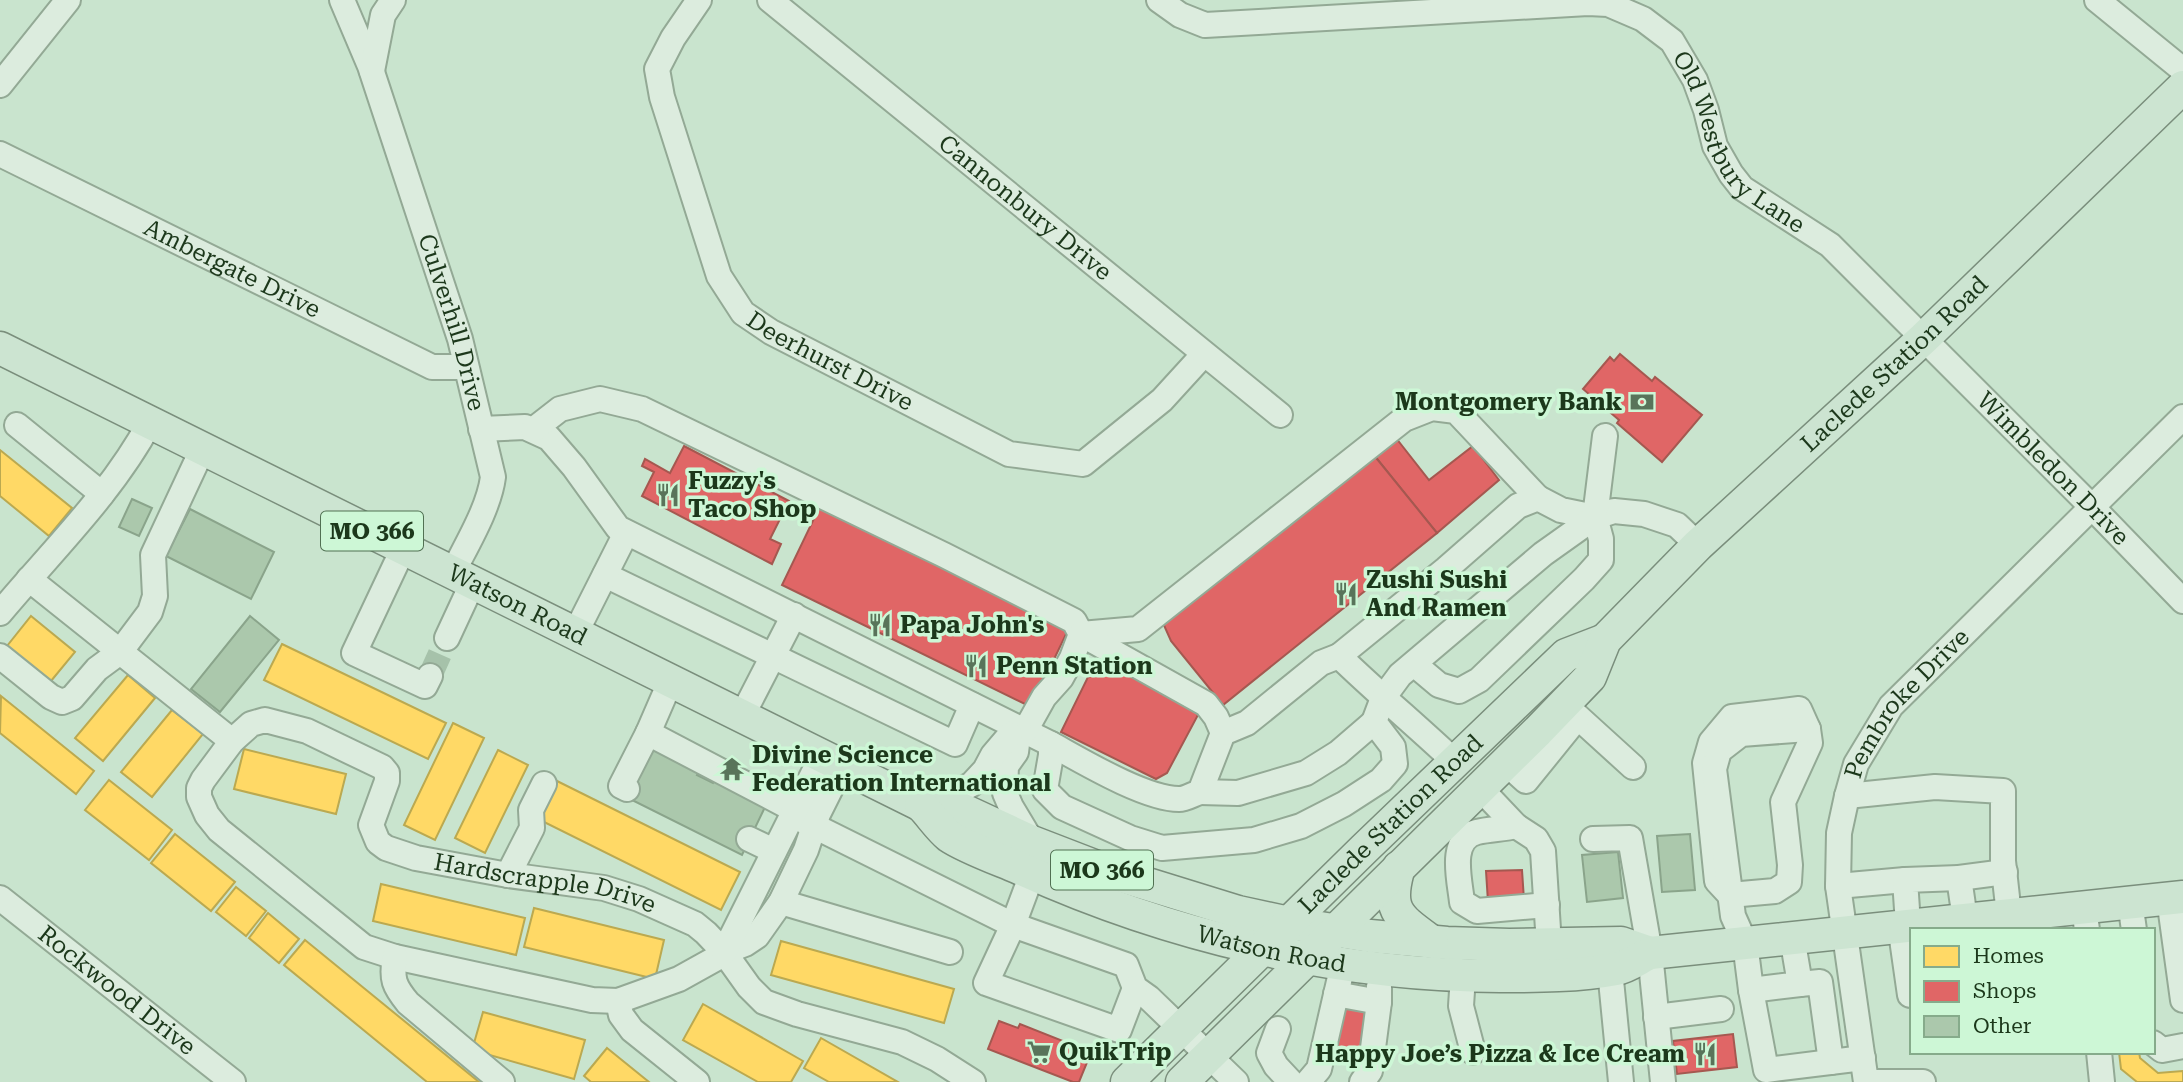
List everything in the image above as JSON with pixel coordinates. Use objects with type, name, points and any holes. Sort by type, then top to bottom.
[{"type":"main road","name":"Laclede Station Road","points":[[1182,1082],[1506,763],[1570,711],[1590,677],[1605,640],[1698,545],[1924,338],[2183,87]]},
{"type":"main road","name":"Watson Road","points":[[0,348],[832,761],[927,805],[961,809],[1032,842],[1146,885],[1238,912],[1289,923],[1432,942],[1549,945],[1621,943],[1650,953]]},
{"type":"main road","name":"Laclede Station Road","points":[[1127,1082],[1566,655],[1605,640]]},
{"type":"main road","name":"Watson Road","points":[[927,805],[949,836],[1032,874],[1142,916],[1262,949],[1308,958],[1380,969],[1463,976],[1549,975],[1619,969],[1650,953],[1904,925],[1967,923],[2009,915],[2041,921],[2132,916],[2176,897]]},
{"type":"main road","points":[[1399,867],[1393,887],[1396,911],[1432,942]]},
{"type":"street","points":[[0,85],[68,0]]},
{"type":"street","name":"Culverhill Drive","points":[[342,0],[372,71],[460,340],[493,477],[447,638]]},
{"type":"street","name":"Culverhill Drive","points":[[372,71],[383,15],[393,0]]},
{"type":"street","name":"Deerhurst Drive","points":[[699,0],[673,38],[657,69],[662,97],[719,276],[743,313],[771,332],[1009,454],[1083,464],[1162,400],[1205,354]]},
{"type":"street","name":"Cannonbury Drive","points":[[771,0],[1280,415]]},
{"type":"street","name":"Old Westbury Lane","points":[[1159,0],[1180,15],[1205,24],[1588,3],[1608,4],[1643,19],[1672,41],[1695,80],[1715,146],[1742,188],[1830,245],[1924,338]]},
{"type":"street","points":[[2097,0],[2183,70]]},
{"type":"street","name":"Ambergate Drive","points":[[0,154],[432,367],[467,366]]},
{"type":"street","name":"Wimbledon Drive","points":[[1924,338],[2183,601]]},
{"type":"street","points":[[533,430],[560,409],[600,398],[642,409],[1074,621],[1081,634],[1206,704],[1223,733]]},
{"type":"street","points":[[1081,634],[1138,629],[1404,419],[1432,408],[1456,411],[1538,498],[1561,510],[1595,517]]},
{"type":"street","name":"Pembroke Drive","points":[[1865,1074],[1838,886],[1839,833],[1856,764],[1891,706],[2183,417]]},
{"type":"street","points":[[0,613],[102,494],[134,453],[150,422]]},
{"type":"street","points":[[17,425],[102,494]]},
{"type":"street","points":[[481,429],[525,427],[549,438],[574,467],[618,528],[626,533],[718,576],[1022,729],[1091,767],[1152,794],[1181,800],[1200,792],[1238,793],[1306,773],[1338,752],[1374,722],[1383,698],[1400,676],[1544,554],[1595,517],[1614,511],[1644,514],[1677,525],[1698,545]]},
{"type":"street","points":[[1414,664],[1439,685],[1459,691],[1479,680],[1601,560],[1601,539],[1595,517],[1605,436]]},
{"type":"street","points":[[0,656],[51,698],[62,702],[72,698],[97,669],[120,652],[150,612],[155,596],[153,555],[203,448]]},
{"type":"street","points":[[1200,792],[1223,733],[1247,723],[1321,663],[1339,656],[1518,506],[1538,498]]},
{"type":"street","points":[[576,632],[626,533]]},
{"type":"street","points":[[404,547],[354,653],[425,687],[430,676]]},
{"type":"street","points":[[605,575],[955,744],[972,705]]},
{"type":"street","points":[[29,579],[232,741]]},
{"type":"street","points":[[742,716],[794,615]]},
{"type":"street","points":[[927,805],[972,784],[985,770],[993,755],[1022,729],[1061,678],[1081,634]]},
{"type":"street","points":[[1339,656],[1455,762]]},
{"type":"street","points":[[627,789],[621,786],[671,680]]},
{"type":"street","points":[[1730,895],[1775,891],[1788,882],[1790,865],[1783,802],[1811,743],[1799,709],[1732,717],[1711,742],[1705,762],[1717,881],[1730,895],[1733,916],[1745,943],[1766,1070],[1831,1062],[1865,1074],[1923,1082]]},
{"type":"street","points":[[1570,711],[1633,768]]},
{"type":"street","name":"Hardscrapple Drive","points":[[395,957],[364,947],[219,830],[207,815],[199,797],[199,788],[232,741],[251,724],[265,720],[307,731],[382,767],[387,773],[387,781],[371,825],[378,842],[386,848],[416,858],[508,875],[604,888],[639,899],[695,924],[724,951],[749,987],[764,1002],[797,1014],[902,1042],[937,1059],[973,1082]]},
{"type":"street","points":[[1051,744],[1045,790],[1053,799],[1062,807],[1130,838],[1162,848],[1254,840],[1301,826],[1344,804],[1381,780],[1395,764],[1393,747],[1374,722]]},
{"type":"street","points":[[1022,729],[1016,751],[1006,766],[1005,793],[1032,842]]},
{"type":"street","points":[[648,733],[800,817],[1013,925],[1126,965],[1135,988],[1149,998],[1236,1082]]},
{"type":"street","points":[[502,1082],[399,993],[392,977],[395,957],[592,1000],[618,1002],[679,979],[724,951],[775,851],[800,817],[818,814],[832,761]]},
{"type":"street","points":[[508,875],[532,828],[531,810],[544,784]]},
{"type":"street","points":[[1847,796],[1935,787],[2003,791],[2009,915]]},
{"type":"street","points":[[1480,788],[1516,827],[1536,839],[1543,851],[1549,945]]},
{"type":"street","points":[[724,951],[745,944],[757,936],[781,902],[806,850],[800,817]]},
{"type":"street","points":[[1516,827],[1474,832],[1462,843],[1457,854],[1462,902],[1477,911],[1547,905]]},
{"type":"street","points":[[1593,839],[1630,838],[1650,953],[1663,1082]]},
{"type":"street","points":[[749,839],[775,851]]},
{"type":"street","points":[[1838,886],[1959,878],[2005,872]]},
{"type":"street","points":[[1032,874],[1013,925],[986,983],[1119,1030],[1135,988]]},
{"type":"street","points":[[1959,878],[1967,923]]},
{"type":"street","points":[[1905,880],[1904,925],[1910,995]]},
{"type":"street","points":[[2176,897],[2183,1000]]},
{"type":"street","name":"Rockwood Drive","points":[[0,898],[233,1082]]},
{"type":"street","points":[[781,902],[950,952]]},
{"type":"street","points":[[1792,937],[1800,984]]},
{"type":"street","points":[[1317,1079],[1343,964]]},
{"type":"street","points":[[1362,1082],[1370,1071],[1379,1002],[1380,969]]},
{"type":"street","points":[[1610,970],[1621,1082],[1627,1082]]},
{"type":"street","points":[[1463,976],[1461,1006],[1473,1052]]},
{"type":"street","points":[[1751,990],[1820,982],[1831,1062]]},
{"type":"street","points":[[1336,995],[1379,1002]]},
{"type":"street","points":[[618,1002],[621,1015],[632,1030],[697,1082]]},
{"type":"street","points":[[1656,1017],[1721,1009]]},
{"type":"street","points":[[1278,1029],[1269,1054],[1291,1082]]},
{"type":"street","points":[[2155,1045],[2162,1050],[2183,1046]]},
{"type":"street","points":[[2099,1054],[2102,1082]]},
{"type":"building: Homes","points":[[0,450],[72,508],[49,536],[0,496]]},
{"type":"building: Homes","points":[[31,616],[75,652],[51,681],[7,646]]},
{"type":"building: Homes","points":[[282,644],[446,723],[428,759],[264,680]]},
{"type":"building: Homes","points":[[128,675],[155,698],[103,761],[75,738]]},
{"type":"building: Homes","points":[[1,696],[94,771],[76,794],[0,733]]},
{"type":"building: Homes","points":[[172,710],[203,734],[152,797],[121,772]]},
{"type":"building: Homes","points":[[453,723],[484,738],[435,840],[404,825]]},
{"type":"building: Homes","points":[[244,749],[346,774],[336,814],[234,789]]},
{"type":"building: Homes","points":[[498,750],[528,765],[485,853],[455,838]]},
{"type":"building: Homes","points":[[109,780],[172,830],[149,860],[85,810]]},
{"type":"building: Homes","points":[[555,780],[740,872],[721,910],[536,818]]},
{"type":"building: Homes","points":[[175,834],[235,882],[211,911],[151,863]]},
{"type":"building: Homes","points":[[381,884],[525,918],[516,955],[373,921]]},
{"type":"building: Homes","points":[[236,887],[266,911],[246,936],[216,912]]},
{"type":"building: Homes","points":[[534,908],[664,940],[655,979],[524,947]]},
{"type":"building: Homes","points":[[268,913],[299,939],[279,963],[249,938]]},
{"type":"building: Homes","points":[[305,940],[479,1082],[427,1082],[284,965]]},
{"type":"building: Homes","points":[[781,941],[954,989],[944,1023],[771,975]]},
{"type":"building: Homes","points":[[703,1004],[803,1061],[791,1082],[758,1082],[683,1040]]},
{"type":"building: Homes","points":[[483,1012],[585,1040],[574,1079],[472,1050]]},
{"type":"building: Homes","points":[[821,1038],[898,1082],[829,1082],[804,1068]]},
{"type":"building: Homes","points":[[607,1048],[649,1082],[591,1082],[584,1076]]},
{"type":"building: Homes","points":[[2119,1054],[2139,1054],[2140,1058],[2158,1073],[2183,1071],[2183,1082],[2137,1082],[2121,1069]]},
{"type":"building: Shops","name":"Montgomery Bank","points":[[1620,354],[1652,381],[1655,377],[1702,415],[1662,462],[1583,389],[1610,357],[1614,361]]},
{"type":"building: Shops","points":[[1396,438],[1429,480],[1473,446],[1499,480],[1437,533],[1373,454]]},
{"type":"building: Shops","points":[[684,446],[789,501],[770,539],[781,544],[772,564],[642,496],[654,472],[642,466],[645,459],[670,473]]},
{"type":"building: Shops","points":[[1373,454],[1437,533],[1223,705],[1171,641],[1163,623]]},
{"type":"building: Shops","points":[[821,504],[1070,626],[1031,707],[782,585]]},
{"type":"building: Shops","points":[[1115,668],[1199,713],[1167,773],[1156,779],[1061,732],[1088,677]]},
{"type":"building: Shops","points":[[1522,870],[1524,900],[1488,902],[1486,871]]},
{"type":"building: Shops","points":[[1339,1007],[1378,1013],[1370,1063],[1332,1057]]},
{"type":"building: Shops","name":"QuikTrip","points":[[999,1021],[1018,1028],[1020,1024],[1090,1055],[1079,1082],[988,1049]]},
{"type":"building: Shops","name":"Happy Joe’s Pizza & Ice Cream","points":[[1733,1034],[1737,1067],[1677,1074],[1673,1041]]},
{"type":"building: Other","points":[[132,499],[152,508],[139,536],[119,527]]},
{"type":"building: Other","points":[[190,509],[274,552],[251,599],[166,556]]},
{"type":"building: Other","points":[[250,616],[279,640],[220,712],[191,689]]},
{"type":"building: Other","points":[[648,746],[699,772],[697,775],[713,783],[715,780],[766,805],[742,855],[624,796]]},
{"type":"building: Other","points":[[1690,834],[1695,890],[1662,892],[1657,836]]},
{"type":"building: Other","points":[[1618,852],[1623,898],[1587,902],[1582,855]]},
{"type":"tunnel","points":[[430,676],[447,638]]},
{"type":"place","name":"Montgomery Bank","points":[[1642,402]]},
{"type":"place","name":"Fuzzy's Taco Shop","points":[[668,495]]},
{"type":"place","name":"Zushi Sushi And Ramen","points":[[1346,594]]},
{"type":"place","name":"Papa John's","points":[[880,625]]},
{"type":"place","name":"Penn Station","points":[[976,666]]},
{"type":"place","name":"Divine Science Federation International","points":[[732,769]]},
{"type":"place","name":"QuikTrip","points":[[1039,1052]]},
{"type":"place","name":"Happy Joe’s Pizza & Ice Cream","points":[[1705,1054]]}]
